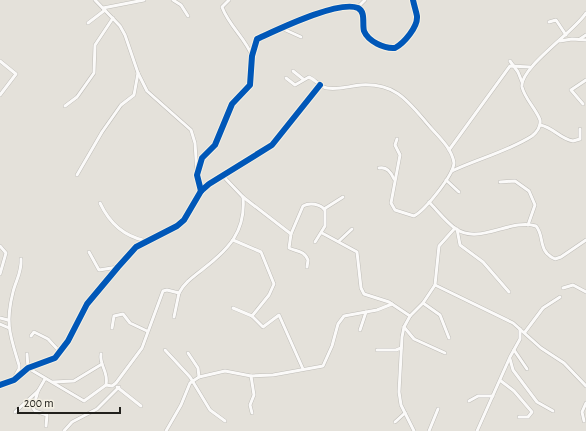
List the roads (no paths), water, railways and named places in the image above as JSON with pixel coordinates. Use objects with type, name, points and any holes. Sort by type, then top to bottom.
[{"type":"street","points":[[95,0],[113,18],[125,35],[138,73],[147,91],[184,123],[193,135],[197,176],[201,191]]},
{"type":"street","points":[[88,22],[104,9],[144,0]]},
{"type":"street","points":[[173,0],[181,5],[188,16]]},
{"type":"street","points":[[229,0],[222,7],[240,37],[249,48],[252,56]]},
{"type":"street","points":[[357,8],[365,0]]},
{"type":"street","points":[[197,176],[202,158],[212,150],[232,104],[250,85],[252,56],[256,39],[332,8],[344,6],[357,8],[362,12],[364,29],[368,37],[380,45],[392,48],[400,44],[416,23],[417,17],[413,0]]},
{"type":"street","points":[[522,84],[530,67],[560,41],[586,13]]},
{"type":"street","points":[[65,106],[77,97],[94,74],[95,45],[113,18]]},
{"type":"street","points":[[549,22],[556,20],[566,35]]},
{"type":"street","points":[[281,28],[301,37]]},
{"type":"street","points":[[580,39],[586,35]]},
{"type":"street","points":[[560,41],[580,39],[586,40]]},
{"type":"street","points":[[0,67],[1,62],[16,74],[0,95]]},
{"type":"street","points":[[452,171],[524,140],[532,135],[540,125],[539,117],[524,91],[520,75],[510,62]]},
{"type":"street","points":[[449,150],[510,66],[530,67]]},
{"type":"street","points":[[293,71],[303,79]]},
{"type":"street","points":[[76,175],[102,132],[121,105],[134,95],[138,73]]},
{"type":"street","points":[[286,78],[295,84],[310,77],[320,85],[329,88],[362,85],[392,89],[411,104],[449,150],[453,160],[452,171],[446,180],[429,202],[414,216],[395,210],[390,202],[400,155],[395,145],[398,139]]},
{"type":"street","points":[[582,104],[571,90],[586,80]]},
{"type":"street","points":[[0,385],[14,380],[28,368],[52,360],[68,341],[87,304],[136,247],[177,226],[184,220],[201,191],[272,145],[320,85]]},
{"type":"street","points":[[540,125],[548,127],[561,137],[573,141],[580,139],[580,128]]},
{"type":"street","points":[[379,168],[384,167],[394,179]]},
{"type":"street","points":[[223,176],[243,196],[291,234]]},
{"type":"street","points":[[446,180],[458,192]]},
{"type":"street","points":[[500,182],[515,181],[529,191],[535,205],[528,225]]},
{"type":"street","points":[[174,317],[179,294],[186,283],[212,262],[233,240],[242,223],[244,208],[243,196]]},
{"type":"street","points":[[324,209],[343,197]]},
{"type":"street","points":[[429,202],[456,229],[467,232],[479,233],[509,226],[528,225],[538,227],[543,248],[549,256],[555,259],[561,257],[586,240]]},
{"type":"street","points":[[100,203],[108,219],[115,225],[132,238],[146,241]]},
{"type":"street","points":[[307,267],[308,260],[305,255],[288,247],[291,234],[304,205],[312,204],[324,209]]},
{"type":"street","points":[[315,242],[322,233],[325,225],[324,209]]},
{"type":"street","points":[[339,241],[352,229]]},
{"type":"street","points":[[414,431],[399,398],[401,348],[404,327],[410,316],[423,303],[435,285],[439,246],[456,229]]},
{"type":"street","points":[[456,229],[460,245],[483,262],[509,292]]},
{"type":"street","points":[[322,233],[339,241],[358,253],[361,288],[363,293],[392,304],[410,316]]},
{"type":"street","points":[[233,240],[244,246],[260,251],[273,281],[272,291],[252,316]]},
{"type":"street","points":[[0,246],[6,253],[0,274]]},
{"type":"street","points":[[89,252],[99,270],[118,267]]},
{"type":"street","points":[[14,380],[19,369],[19,365],[8,320],[13,292],[21,268],[21,259]]},
{"type":"street","points":[[435,285],[510,321],[525,332],[541,348],[564,363],[586,386]]},
{"type":"street","points":[[563,288],[573,285],[586,292]]},
{"type":"street","points":[[114,385],[139,352],[163,291],[167,290],[179,294]]},
{"type":"street","points":[[525,332],[543,308],[560,297]]},
{"type":"street","points":[[423,303],[440,315],[449,338]]},
{"type":"street","points":[[166,431],[181,405],[187,389],[193,381],[199,377],[225,371],[251,376],[284,374],[324,365],[340,320],[348,314],[366,312],[392,304]]},
{"type":"street","points":[[233,308],[252,316],[263,327],[279,315],[303,369]]},
{"type":"street","points":[[360,330],[366,312]]},
{"type":"street","points":[[112,328],[114,316],[121,314],[124,315],[130,323],[147,331]]},
{"type":"street","points":[[0,318],[8,320]]},
{"type":"street","points":[[0,324],[9,328]]},
{"type":"street","points":[[404,327],[414,339],[445,353]]},
{"type":"street","points":[[477,431],[501,381],[510,357],[520,339],[520,328]]},
{"type":"street","points":[[31,336],[34,332],[42,334],[60,352]]},
{"type":"street","points":[[377,350],[396,350],[401,348]]},
{"type":"street","points":[[165,350],[193,381],[210,410],[225,421]]},
{"type":"street","points":[[514,350],[527,369]]},
{"type":"street","points":[[188,353],[198,368],[199,377]]},
{"type":"street","points":[[28,354],[28,368]]},
{"type":"street","points":[[101,354],[102,364],[106,371],[106,385]]},
{"type":"street","points":[[510,357],[513,370],[537,402],[553,411]]},
{"type":"street","points":[[49,382],[67,383],[74,381],[102,364]]},
{"type":"street","points":[[28,368],[49,382],[84,401],[106,385],[114,385],[119,387],[130,399],[141,406]]},
{"type":"street","points":[[251,376],[254,395],[250,406],[252,412]]},
{"type":"street","points":[[45,379],[38,391],[33,408],[36,411],[48,415],[46,426]]},
{"type":"street","points":[[501,381],[514,391],[532,412],[528,417],[519,417]]},
{"type":"street","points":[[64,431],[72,422],[97,409],[119,387]]},
{"type":"street","points":[[15,412],[38,391]]},
{"type":"street","points":[[469,401],[478,396],[493,396]]},
{"type":"street","points":[[584,421],[582,412],[586,403]]},
{"type":"street","points":[[429,431],[438,409]]},
{"type":"street","points":[[396,422],[405,413]]}]
